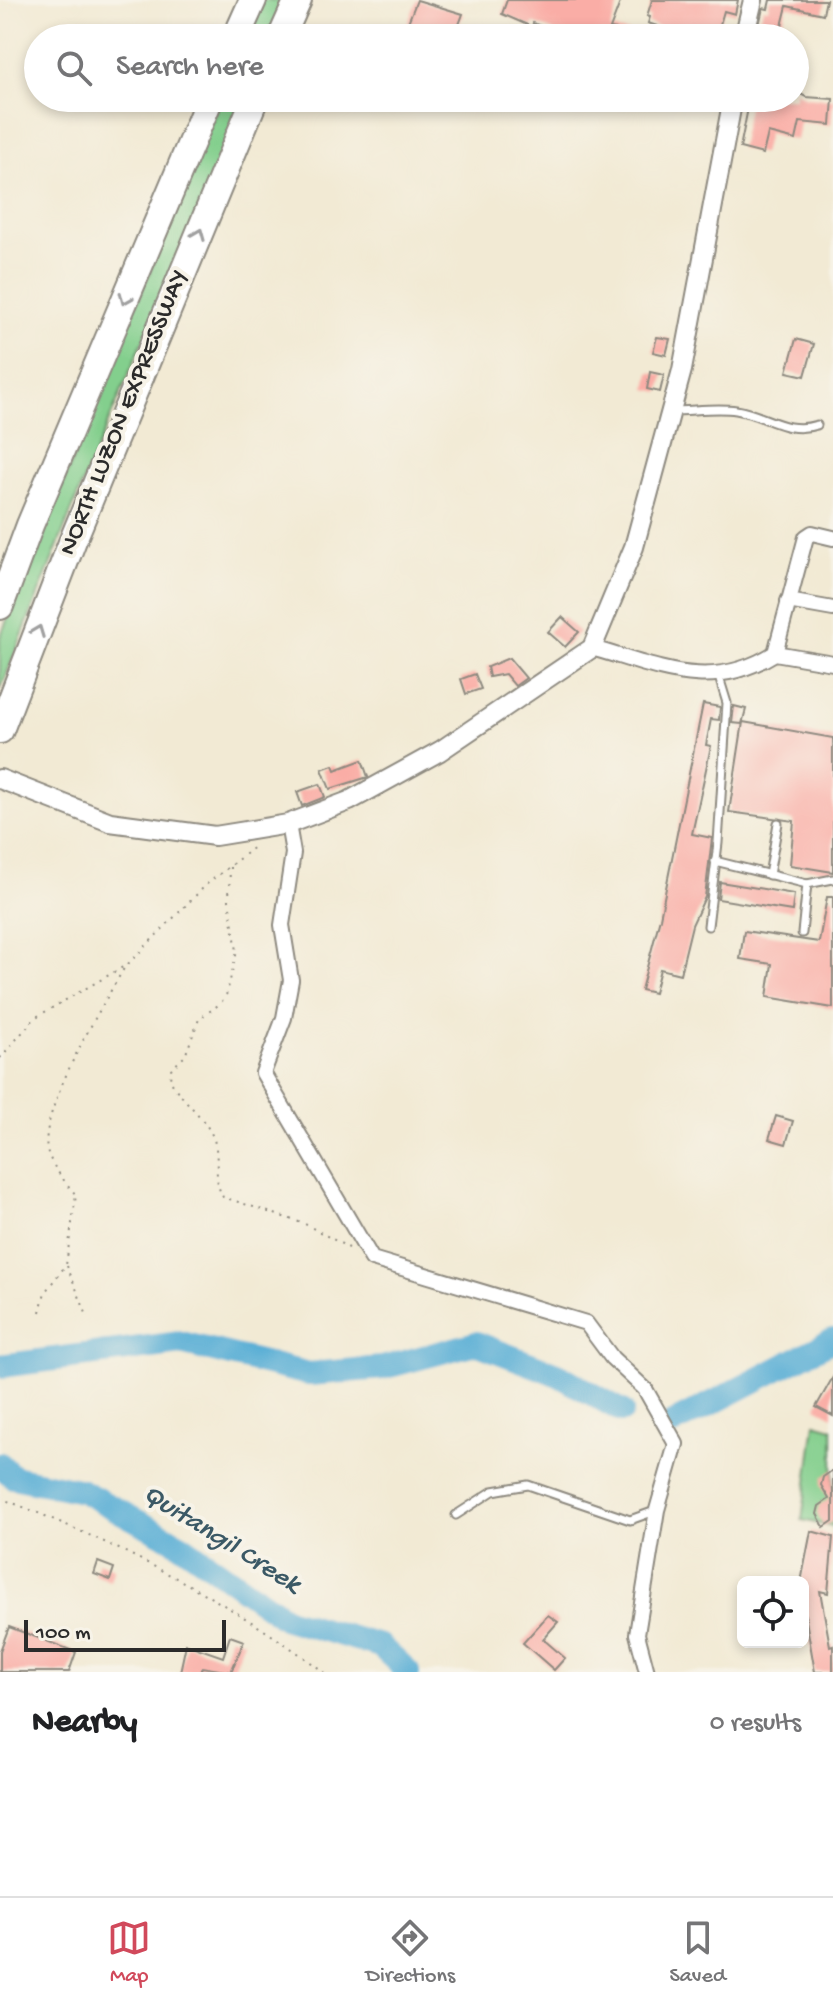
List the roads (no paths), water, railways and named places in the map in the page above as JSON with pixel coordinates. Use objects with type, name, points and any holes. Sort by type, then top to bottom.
[{"type":"highway","points":[[242,24],[253,0]]},
{"type":"highway","points":[[287,24],[298,0]]},
{"type":"highway","name":"NORTH LUZON EXPRESSWAY","points":[[0,606],[30,525],[204,112]]},
{"type":"highway","name":"NORTH LUZON EXPRESSWAY","points":[[0,730],[73,540],[249,112]]},
{"type":"street","points":[[747,24],[753,0]]},
{"type":"street","points":[[0,779],[110,822],[215,836],[288,824],[349,801],[440,751],[592,648],[634,547],[682,370],[730,112]]},
{"type":"street","points":[[775,653],[806,537],[812,533],[833,538]]},
{"type":"street","points":[[788,601],[833,609],[833,603]]},
{"type":"street","points":[[592,648],[660,669],[719,677],[754,666],[775,653],[833,663]]},
{"type":"street","points":[[288,824],[293,853],[282,925],[291,980],[284,1018],[263,1073],[372,1259],[586,1323],[612,1358],[645,1389],[676,1444],[657,1510],[637,1634],[647,1672]]},
{"type":"lane","points":[[670,411],[737,410],[787,429],[801,430],[817,425]]},
{"type":"lane","points":[[708,926],[727,703],[719,677]]},
{"type":"lane","points":[[769,875],[778,823]]},
{"type":"lane","points":[[715,861],[807,884],[833,879]]},
{"type":"lane","points":[[802,933],[807,884]]},
{"type":"lane","points":[[456,1515],[493,1491],[528,1485],[630,1520],[657,1510]]},
{"type":"waterway","points":[[672,1424],[833,1340]]},
{"type":"waterway","points":[[0,1366],[181,1343],[309,1374],[382,1368],[476,1343],[559,1375],[622,1411]]},
{"type":"waterway","name":"Quitangil Creek","points":[[0,1464],[13,1477],[82,1491],[182,1545],[286,1619],[380,1646],[408,1672]]}]
